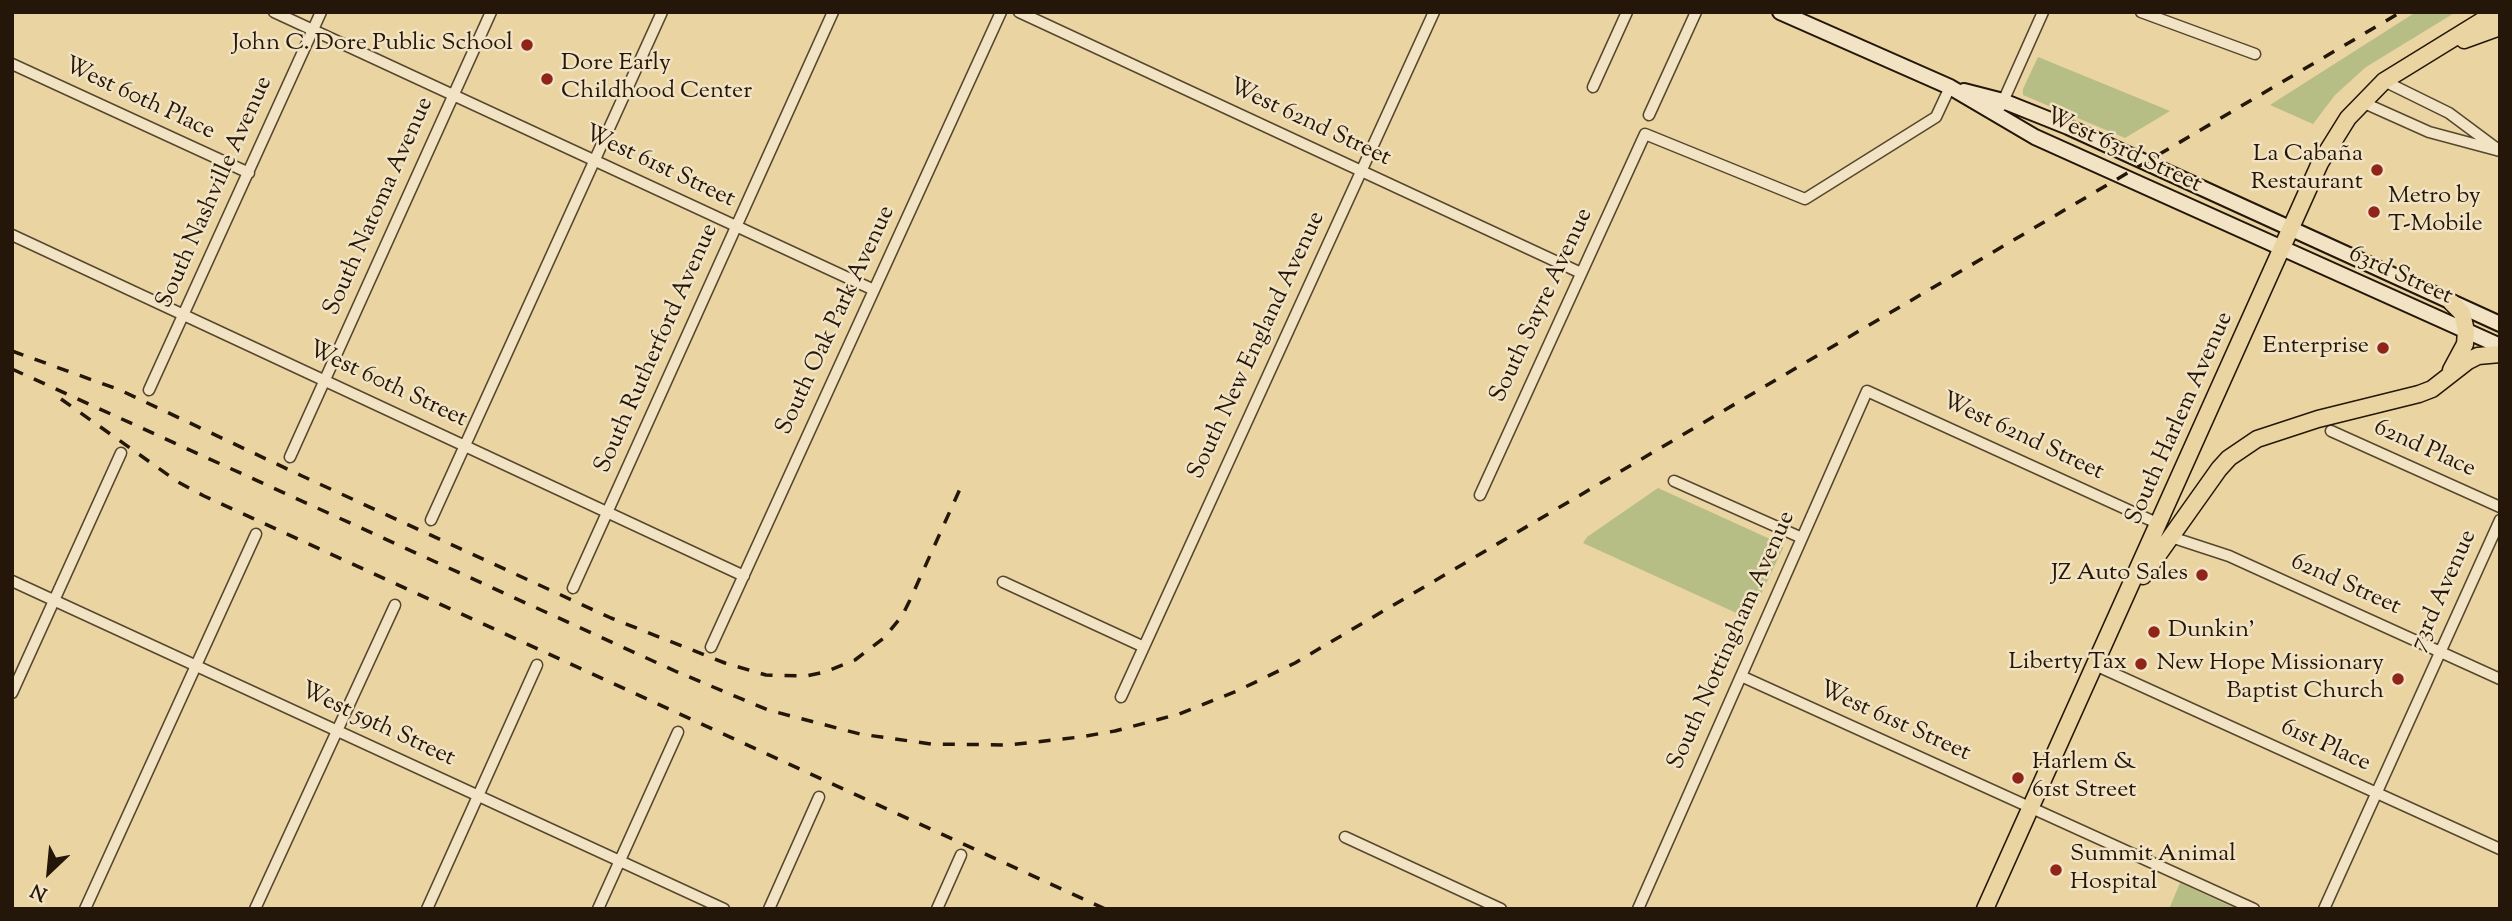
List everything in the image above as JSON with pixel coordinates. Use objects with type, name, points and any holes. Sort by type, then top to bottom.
[{"type":"main road","name":"West 63rd Street","points":[[1780,12],[1950,88],[2035,137],[2282,250]]},
{"type":"main road","name":"South Harlem Avenue","points":[[1985,909],[2320,163],[2339,131],[2362,102],[2384,81],[2496,12]]},
{"type":"main road","points":[[2428,52],[2500,26]]},
{"type":"main road","name":"West 63rd Street","points":[[1950,88],[2003,102],[2068,127],[2291,229]]},
{"type":"main road","name":"63rd Street","points":[[2291,229],[2500,324]]},
{"type":"main road","name":"63rd Street","points":[[2282,250],[2500,346]]},
{"type":"main road","points":[[2444,381],[2460,358],[2465,344],[2466,331],[2462,313],[2451,302]]},
{"type":"main road","points":[[2123,603],[2219,469],[2229,458],[2257,439],[2318,419],[2419,394],[2432,389],[2478,356],[2500,354]]},
{"type":"street","name":"West 61st Street","points":[[274,12],[874,290]]},
{"type":"street","name":"South Nashville Avenue","points":[[149,390],[321,12]]},
{"type":"street","name":"South Natoma Avenue","points":[[290,457],[491,12]]},
{"type":"street","points":[[431,520],[662,12]]},
{"type":"street","name":"South Rutherford Avenue","points":[[573,588],[833,12]]},
{"type":"street","name":"South Oak Park Avenue","points":[[711,647],[1001,12]]},
{"type":"street","name":"West 62nd Street","points":[[1019,12],[1581,273]]},
{"type":"street","name":"South New England Avenue","points":[[1121,697],[1434,12]]},
{"type":"street","points":[[1593,87],[1627,12]]},
{"type":"street","points":[[1649,115],[1696,12]]},
{"type":"street","points":[[1997,117],[2043,12]]},
{"type":"street","points":[[2141,12],[2255,54]]},
{"type":"street","name":"West 60th Place","points":[[12,64],[249,173]]},
{"type":"street","points":[[2384,81],[2449,113],[2500,151]]},
{"type":"street","name":"South Sayre Avenue","points":[[1480,495],[1645,134],[1805,199],[1936,117],[1950,88]]},
{"type":"street","points":[[2362,102],[2429,132],[2500,151]]},
{"type":"street","name":"West 60th Street","points":[[12,235],[744,576]]},
{"type":"street","name":"West 62nd Street","points":[[1867,391],[2159,524]]},
{"type":"street","name":"South Nottingham Avenue","points":[[1638,909],[1867,391]]},
{"type":"street","name":"62nd Place","points":[[2331,431],[2500,507]]},
{"type":"street","points":[[12,693],[121,453]]},
{"type":"street","points":[[1674,481],[1802,538]]},
{"type":"street","name":"73rd Avenue","points":[[2324,909],[2500,520]]},
{"type":"street","points":[[85,909],[256,534]]},
{"type":"street","name":"62nd Street","points":[[2171,537],[2229,556],[2500,679]]},
{"type":"street","name":"West 59th Street","points":[[12,581],[724,909]]},
{"type":"street","points":[[1003,582],[1144,647]]},
{"type":"street","points":[[255,909],[395,605]]},
{"type":"street","points":[[427,909],[537,665]]},
{"type":"street","name":"61st Place","points":[[2095,666],[2500,849]]},
{"type":"street","name":"West 61st Street","points":[[1741,676],[2254,909]]},
{"type":"street","points":[[598,909],[678,732]]},
{"type":"street","points":[[769,909],[819,797]]},
{"type":"street","points":[[1346,837],[1502,909]]},
{"type":"street","points":[[937,909],[961,855]]},
{"type":"green space","points":[[2416,12],[2456,12],[2366,67],[2335,95],[2313,124],[2270,105]]},
{"type":"green space","points":[[2038,57],[2170,111],[2125,138],[2023,95],[2023,89]]},
{"type":"green space","points":[[1658,488],[1781,544],[1783,548],[1751,615],[1743,616],[1583,543],[1587,537]]},
{"type":"green space","points":[[2180,883],[2237,909],[2169,909]]},
{"type":"railway","points":[[12,369],[675,671],[768,710],[860,734],[931,744],[1009,745],[1080,737],[1179,714],[1237,691],[1295,663],[2401,12]]},
{"type":"railway","points":[[12,351],[120,390],[611,618],[725,663],[766,675],[806,676],[825,672],[855,660],[884,638],[902,616],[964,480]]},
{"type":"railway","points":[[61,399],[178,482],[204,496],[1105,909]]},
{"type":"place","name":"John C. Dore Public School","points":[[527,45]]},
{"type":"place","name":"Dore Early Childhood Center","points":[[547,79]]},
{"type":"place","name":"La Cabaña Restaurant","points":[[2377,170]]},
{"type":"place","name":"Metro by T-Mobile","points":[[2374,212]]},
{"type":"place","name":"Enterprise","points":[[2383,348]]},
{"type":"place","name":"JZ Auto Sales","points":[[2202,575]]},
{"type":"place","name":"Dunkin'","points":[[2154,632]]},
{"type":"place","name":"Liberty Tax","points":[[2141,664]]},
{"type":"place","name":"New Hope Missionary Baptist Church","points":[[2398,679]]},
{"type":"place","name":"Harlem & 61st Street","points":[[2018,778]]},
{"type":"place","name":"Summit Animal Hospital","points":[[2056,870]]}]
